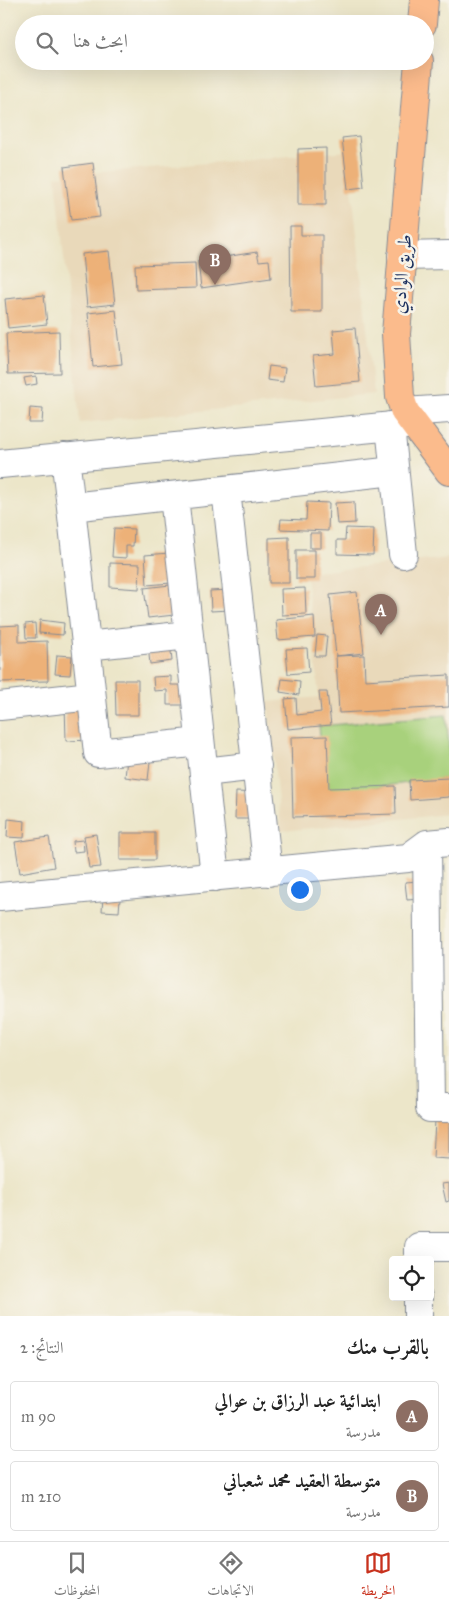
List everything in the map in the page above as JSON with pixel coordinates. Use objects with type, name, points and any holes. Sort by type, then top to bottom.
[{"type":"main road","points":[[423,15],[424,0]]},
{"type":"main road","name":"طريق الوادي","points":[[418,70],[396,334],[400,397],[403,421],[449,471]]},
{"type":"street","points":[[402,256],[449,255]]},
{"type":"street","points":[[0,464],[403,421],[449,409]]},
{"type":"street","points":[[403,421],[394,471],[403,554]]},
{"type":"street","points":[[65,457],[98,753],[200,742]]},
{"type":"street","points":[[70,508],[394,471]]},
{"type":"street","points":[[226,490],[268,872]]},
{"type":"street","points":[[174,496],[216,877]]},
{"type":"street","points":[[86,646],[189,635]]},
{"type":"street","points":[[0,706],[91,696]]},
{"type":"street","points":[[204,772],[257,766]]},
{"type":"street","points":[[0,897],[408,858],[438,843],[430,1108],[449,1108]]},
{"type":"street","points":[[419,1256],[419,1247],[449,1247]]},
{"type":"street","points":[[418,1301],[418,1316]]},
{"type":"shaded area","points":[[348,151],[374,394],[80,423],[56,176]]},
{"type":"shaded area","points":[[449,558],[449,814],[281,831],[268,702],[319,697],[306,573]]},
{"type":"green space","points":[[446,715],[449,745],[449,778],[326,793],[319,726]]},
{"type":"building","points":[[359,136],[364,187],[348,189],[342,138]]},
{"type":"building","points":[[326,148],[326,205],[298,205],[298,149]]},
{"type":"building","points":[[93,163],[100,217],[71,220],[64,167]]},
{"type":"building","points":[[290,226],[301,226],[301,235],[322,235],[322,312],[291,312]]},
{"type":"building","points":[[109,251],[115,304],[87,307],[82,254]]},
{"type":"building","points":[[257,252],[259,261],[269,260],[271,278],[201,288],[198,261]]},
{"type":"building","points":[[195,263],[196,288],[136,290],[135,265]]},
{"type":"building","points":[[44,295],[47,324],[8,328],[5,299]]},
{"type":"building","points":[[116,310],[122,364],[93,367],[88,313]]},
{"type":"building","points":[[355,328],[360,382],[316,386],[313,356],[335,354],[333,330]]},
{"type":"building","points":[[59,331],[60,373],[8,374],[6,333]]},
{"type":"building","points":[[269,366],[285,368],[283,382],[267,380]]},
{"type":"building","points":[[36,376],[37,384],[26,386],[24,378]]},
{"type":"building","points":[[30,408],[43,409],[42,423],[29,423]]},
{"type":"building","points":[[307,502],[329,503],[328,531],[280,529],[281,519],[306,520]]},
{"type":"building","points":[[354,502],[355,523],[337,524],[335,503]]},
{"type":"building","points":[[114,528],[134,529],[133,546],[126,546],[126,558],[112,557]]},
{"type":"building","points":[[346,528],[374,529],[373,555],[337,554],[337,540],[345,540]]},
{"type":"building","points":[[310,533],[321,533],[321,548],[310,548]]},
{"type":"building","points":[[289,537],[289,583],[269,583],[269,538]]},
{"type":"building","points":[[296,550],[315,550],[315,579],[296,579]]},
{"type":"building","points":[[169,553],[171,583],[147,585],[145,555]]},
{"type":"building","points":[[110,563],[140,564],[139,589],[110,587]]},
{"type":"building","points":[[170,585],[174,615],[148,618],[144,588]]},
{"type":"building","points":[[305,588],[306,614],[282,615],[281,589]]},
{"type":"building","points":[[229,590],[229,610],[211,611],[210,591]]},
{"type":"building","points":[[357,592],[364,653],[336,656],[330,595]]},
{"type":"building","points":[[314,616],[315,637],[278,640],[276,620]]},
{"type":"building","points":[[40,620],[64,623],[63,635],[39,633]]},
{"type":"building","points":[[35,623],[36,638],[26,638],[25,624]]},
{"type":"building","points":[[19,625],[19,642],[47,641],[48,681],[0,682],[0,626]]},
{"type":"building","points":[[317,635],[327,636],[325,656],[315,656]]},
{"type":"building","points":[[170,643],[172,661],[150,664],[148,646]]},
{"type":"building","points":[[307,648],[309,672],[288,674],[286,649]]},
{"type":"building","points":[[57,655],[72,656],[70,675],[55,674]]},
{"type":"building","points":[[364,655],[365,680],[449,675],[449,707],[339,713],[336,656]]},
{"type":"building","points":[[171,676],[171,685],[183,685],[184,705],[167,705],[167,690],[154,691],[153,677]]},
{"type":"building","points":[[282,679],[300,681],[299,695],[280,692]]},
{"type":"building","points":[[115,680],[138,680],[138,715],[116,715]]},
{"type":"building","points":[[319,692],[327,692],[331,725],[288,729],[285,699],[296,698],[297,715],[321,712]]},
{"type":"building","points":[[91,703],[92,740],[66,741],[65,704]]},
{"type":"building","points":[[327,736],[329,788],[395,786],[396,814],[293,817],[291,737]]},
{"type":"building","points":[[127,759],[150,762],[148,780],[125,777]]},
{"type":"building","points":[[449,778],[449,797],[410,800],[409,780]]},
{"type":"building","points":[[236,792],[259,793],[258,819],[235,819]]},
{"type":"building","points":[[8,819],[25,821],[24,838],[7,837]]},
{"type":"building","points":[[120,833],[155,833],[155,860],[120,860]]},
{"type":"building","points":[[96,834],[101,867],[89,868],[84,836]]},
{"type":"building","points":[[49,837],[54,867],[20,873],[15,842]]},
{"type":"building","points":[[83,840],[84,851],[74,852],[73,841]]},
{"type":"building","points":[[432,880],[433,898],[407,900],[405,882]]},
{"type":"building","points":[[103,897],[120,899],[119,912],[102,911]]},
{"type":"building","points":[[436,1101],[449,1102],[449,1159],[433,1158]]},
{"type":"building","points":[[449,1183],[449,1201],[446,1202],[442,1184]]},
{"type":"place","name":"متوسطة العقيد محمد شعباني","points":[[215,285]]},
{"type":"place","name":"ابتدائية عبد الرزاق بن عوالي","points":[[381,635]]}]
